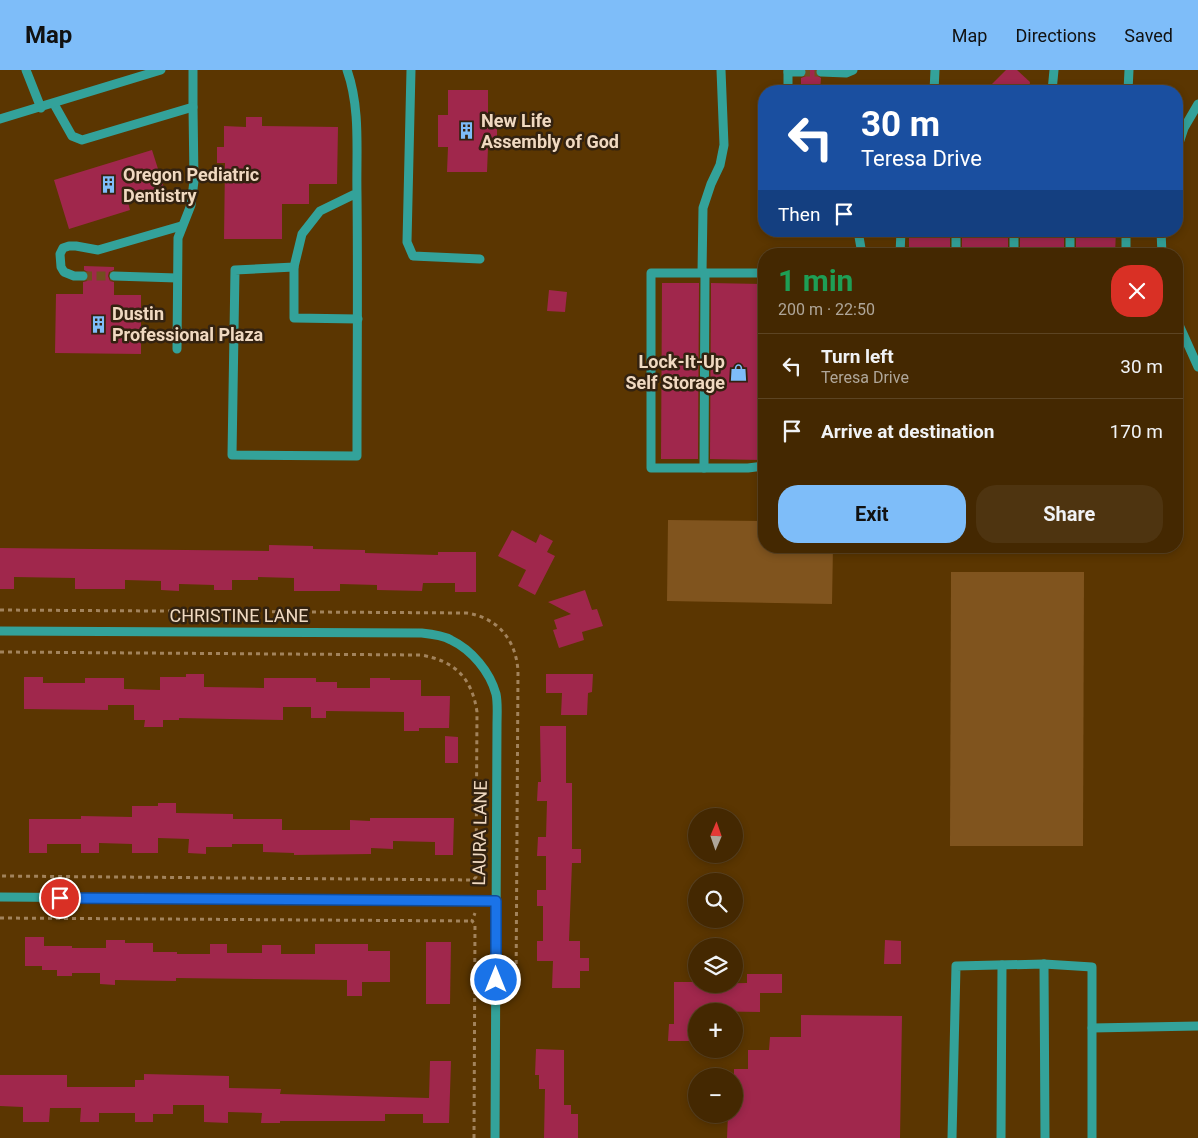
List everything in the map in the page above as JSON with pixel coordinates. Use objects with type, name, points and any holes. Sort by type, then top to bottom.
[{"type":"street","points":[[26,70],[41,108]]},
{"type":"street","points":[[0,119],[161,70]]},
{"type":"street","points":[[177,349],[178,238],[190,205],[194,181],[193,70]]},
{"type":"street","points":[[294,267],[235,270],[232,455],[357,456],[356,113],[347,70]]},
{"type":"street","points":[[411,70],[407,242],[413,256],[480,259]]},
{"type":"street","points":[[704,468],[703,208],[720,165],[724,146],[722,70]]},
{"type":"street","points":[[821,72],[846,72],[853,70]]},
{"type":"street","points":[[934,70],[934,85]]},
{"type":"street","points":[[1053,85],[1054,70]]},
{"type":"street","points":[[1128,85],[1129,70]]},
{"type":"street","points":[[788,85],[788,71],[802,72]]},
{"type":"street","points":[[54,104],[72,136],[82,140],[193,107]]},
{"type":"street","points":[[1183,131],[1198,104]]},
{"type":"street","points":[[357,194],[320,211],[302,234],[294,267],[294,318],[358,319]]},
{"type":"street","points":[[84,276],[74,276],[64,272],[60,267],[60,254],[64,248],[76,246],[98,250],[181,226]]},
{"type":"street","points":[[758,274],[651,273],[651,468],[758,467]]},
{"type":"street","points":[[114,276],[178,278]]},
{"type":"street","points":[[1183,334],[1198,367]]},
{"type":"street","name":"CHRISTINE LANE","points":[[0,631],[420,633],[437,635],[452,640],[472,655]]},
{"type":"street","name":"LAURA LANE","points":[[472,655],[487,674],[496,696],[498,725],[495,1138]]},
{"type":"street","points":[[0,897],[496,901]]},
{"type":"street","points":[[1044,964],[1045,1138]]},
{"type":"street","points":[[952,1138],[956,966],[1044,964],[1092,967],[1092,1138]]},
{"type":"street","points":[[1001,1138],[1002,965]]},
{"type":"street","points":[[1092,1028],[1198,1026]]},
{"type":"path","points":[[0,610],[467,613],[484,617],[499,627],[506,633],[514,646],[518,671],[516,990]]},
{"type":"path","points":[[0,652],[414,654],[442,660],[458,670],[464,677],[473,693],[477,712],[476,877],[474,880],[475,912],[472,921]]},
{"type":"path","points":[[0,876],[474,880]]},
{"type":"path","points":[[0,918],[472,921]]},
{"type":"path","points":[[472,921],[475,924],[474,1138]]},
{"type":"shaded area","points":[[668,520],[758,521],[758,553],[833,553],[832,604],[667,601]]},
{"type":"shaded area","points":[[951,572],[1084,572],[1083,846],[950,846]]},
{"type":"building","points":[[807,70],[815,70],[816,75],[821,78],[820,85],[801,85],[801,78],[806,76]]},
{"type":"building","points":[[1006,70],[1017,70],[1030,82],[1030,85],[991,85]]},
{"type":"building","name":"New Life Assembly of God","points":[[448,90],[488,90],[488,115],[497,115],[497,147],[488,147],[487,172],[447,172],[448,147],[438,147],[438,115],[448,115]]},
{"type":"building","points":[[246,117],[262,117],[262,126],[338,127],[337,184],[309,184],[309,204],[282,204],[282,239],[224,239],[225,163],[217,163],[217,147],[224,147],[224,126],[246,127]]},
{"type":"building","name":"Oregon Pediatric Dentistry","points":[[152,150],[165,191],[128,202],[130,210],[69,229],[54,180]]},
{"type":"building","points":[[909,237],[950,237],[950,248],[909,248]]},
{"type":"building","points":[[962,237],[1008,237],[1008,248],[962,248]]},
{"type":"building","points":[[1020,237],[1064,237],[1064,248],[1020,248]]},
{"type":"building","points":[[1076,237],[1116,237],[1115,248],[1076,248]]},
{"type":"building","name":"Dustin Professional Plaza","points":[[84,266],[114,267],[114,270],[109,272],[108,276],[110,281],[114,282],[114,295],[141,295],[141,354],[55,353],[56,294],[83,294],[83,282],[87,281],[89,276],[88,272],[84,270]]},
{"type":"building","name":"Lock-It-Up Self Storage","points":[[662,283],[699,283],[698,459],[661,459]]},
{"type":"building","name":"Lock-It-Up Self Storage","points":[[711,283],[758,284],[758,460],[710,459]]},
{"type":"building","points":[[549,290],[567,292],[565,312],[547,311]]},
{"type":"building","points":[[512,530],[536,543],[540,534],[553,541],[547,552],[555,556],[535,595],[518,586],[526,570],[498,556]]},
{"type":"building","points":[[269,545],[313,546],[313,549],[365,550],[365,553],[438,555],[438,552],[476,552],[476,592],[455,592],[455,583],[423,583],[422,591],[377,590],[377,585],[340,584],[340,591],[294,591],[294,578],[258,577],[258,580],[232,580],[232,590],[214,590],[214,585],[179,584],[179,591],[161,590],[161,581],[125,580],[125,589],[75,589],[75,578],[14,577],[14,589],[0,589],[0,548],[269,551]]},
{"type":"building","points":[[585,590],[592,610],[597,609],[603,626],[582,632],[584,640],[559,648],[553,630],[557,629],[554,620],[571,614],[548,602]]},
{"type":"building","points":[[186,674],[204,674],[204,687],[264,688],[264,678],[316,678],[316,682],[337,682],[337,688],[370,688],[370,678],[421,680],[421,696],[450,696],[449,728],[419,728],[419,731],[404,731],[404,712],[326,711],[326,718],[311,718],[311,707],[283,707],[283,720],[179,718],[179,720],[163,720],[163,727],[144,727],[145,720],[134,720],[134,705],[108,705],[108,710],[24,709],[24,677],[43,677],[43,683],[85,683],[85,678],[124,678],[124,689],[160,690],[160,677],[186,677]]},
{"type":"building","points":[[546,674],[593,674],[592,692],[588,693],[587,715],[561,715],[562,693],[546,693]]},
{"type":"building","points":[[540,726],[566,726],[566,783],[572,783],[572,849],[581,849],[581,863],[572,863],[569,941],[580,941],[580,958],[589,958],[589,971],[580,971],[580,988],[552,988],[553,961],[537,961],[537,941],[543,941],[543,906],[537,906],[537,890],[546,890],[546,856],[537,856],[538,837],[546,837],[547,801],[537,801],[538,782],[541,782]]},
{"type":"building","points":[[445,736],[458,737],[458,763],[445,763]]},
{"type":"building","points":[[158,803],[176,803],[176,813],[233,814],[233,819],[282,819],[282,830],[350,830],[350,820],[370,821],[370,818],[454,818],[453,855],[435,855],[435,842],[393,841],[393,849],[371,848],[371,854],[294,855],[294,853],[263,852],[263,844],[232,844],[232,847],[206,847],[206,854],[188,853],[189,839],[158,838],[158,853],[132,853],[132,844],[99,843],[99,853],[81,853],[81,844],[47,844],[47,853],[29,853],[29,819],[81,819],[81,816],[132,817],[132,806],[158,806]]},
{"type":"building","points":[[25,937],[44,937],[44,946],[72,946],[72,948],[106,948],[106,940],[125,940],[125,943],[153,943],[153,952],[177,952],[177,954],[210,954],[210,944],[227,944],[227,953],[262,953],[262,945],[281,945],[281,954],[315,954],[315,944],[368,944],[368,951],[390,951],[390,982],[362,982],[362,996],[347,996],[347,980],[176,978],[176,981],[115,980],[115,985],[100,984],[100,973],[72,973],[72,976],[57,976],[57,970],[42,970],[42,966],[25,966]]},
{"type":"building","points":[[885,940],[901,941],[901,964],[884,964]]},
{"type":"building","points":[[426,942],[451,942],[450,1004],[426,1004]]},
{"type":"building","points":[[747,974],[782,974],[782,993],[760,993],[760,1012],[743,1012],[743,1003],[688,1003],[688,1041],[668,1041],[669,1024],[674,1024],[674,982],[688,982],[688,993],[743,993],[743,983],[747,983]]},
{"type":"building","points":[[801,1015],[902,1016],[900,1138],[727,1138],[728,1123],[743,1123],[743,1069],[748,1069],[748,1050],[769,1050],[770,1037],[801,1037]]},
{"type":"building","points":[[536,1049],[564,1050],[564,1105],[571,1105],[571,1114],[578,1114],[578,1138],[544,1138],[545,1089],[539,1089],[539,1075],[535,1075]]},
{"type":"building","points":[[430,1061],[451,1061],[449,1123],[423,1123],[423,1114],[385,1114],[385,1121],[280,1121],[280,1123],[261,1123],[262,1113],[228,1112],[228,1123],[204,1122],[204,1105],[173,1105],[173,1114],[153,1114],[153,1122],[135,1122],[135,1113],[99,1113],[99,1122],[80,1122],[81,1108],[50,1108],[49,1122],[23,1122],[23,1107],[0,1106],[0,1075],[67,1075],[67,1087],[135,1087],[135,1080],[144,1080],[144,1074],[229,1076],[229,1088],[281,1089],[280,1094],[429,1098]]},
{"type":"tunnel","points":[[801,72],[821,72]]},
{"type":"tunnel","points":[[83,276],[114,276]]},
{"type":"place","name":"New Life Assembly of God","points":[[467,131]]},
{"type":"place","name":"Oregon Pediatric Dentistry","points":[[109,185]]},
{"type":"place","name":"Dustin Professional Plaza","points":[[98,324]]},
{"type":"place","name":"Lock-It-Up Self Storage","points":[[739,372]]},
{"type":"route","points":[[60,898],[496,901],[496,980]]}]
